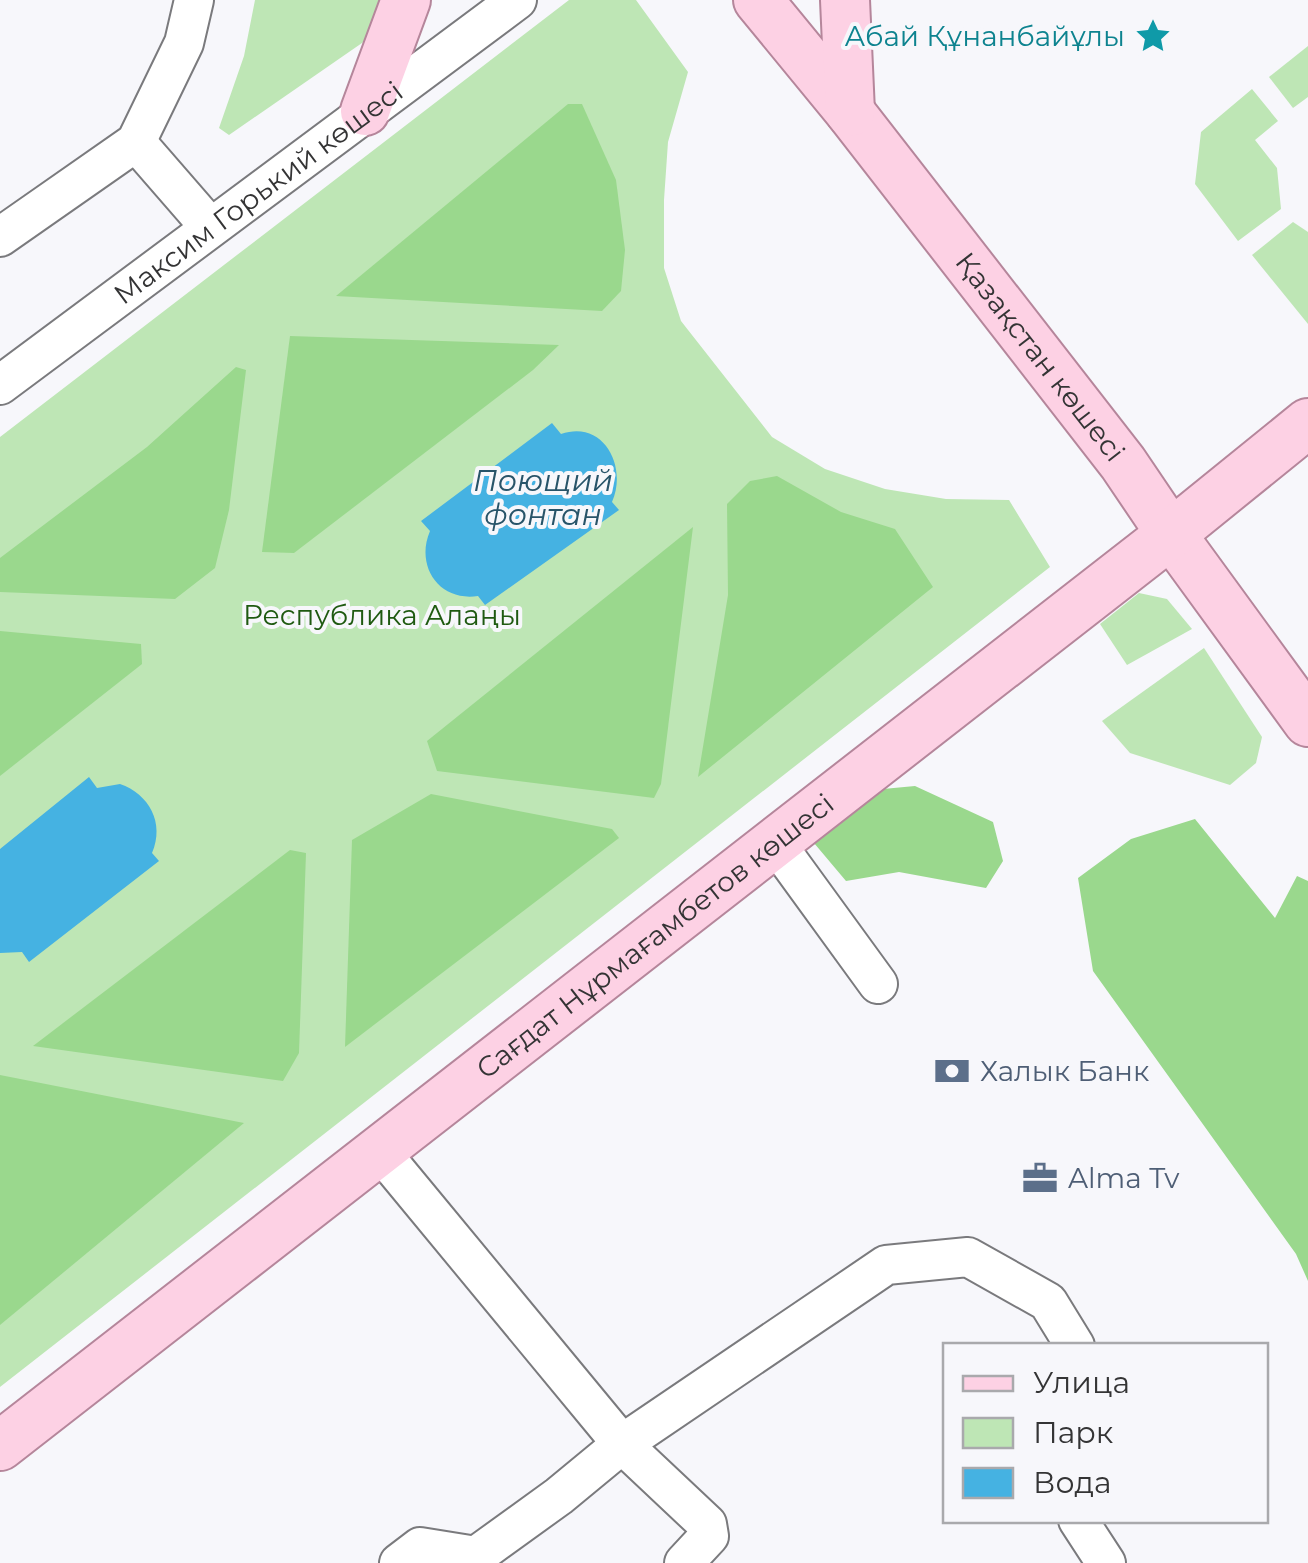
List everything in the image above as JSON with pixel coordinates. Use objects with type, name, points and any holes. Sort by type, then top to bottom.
[{"type":"main road","points":[[366,111],[406,0]]},
{"type":"main road","name":"Қазақстан көшесі","points":[[758,0],[1123,463],[1308,722]]},
{"type":"main road","points":[[844,0],[850,112]]},
{"type":"main road","name":"Сағдат Нұрмағамбетов көшесі","points":[[0,1446],[1171,534],[1308,423]]},
{"type":"street","points":[[0,237],[136,142],[184,43],[194,0]]},
{"type":"street","name":"Максим Горький көшесі","points":[[0,385],[516,0]]},
{"type":"street","points":[[136,142],[209,226]]},
{"type":"street","points":[[774,842],[878,984]]},
{"type":"street","points":[[379,1150],[622,1444],[707,1524],[709,1536],[684,1563]]},
{"type":"street","points":[[400,1563],[420,1547],[476,1556],[560,1496],[622,1444],[886,1264],[968,1258],[1048,1302],[1073,1343]]},
{"type":"street","points":[[1080,1523],[1106,1563]]},
{"type":"green space","points":[[255,0],[391,0],[383,24],[362,43],[229,135],[219,128],[244,56]]},
{"type":"green space","name":"Республика Алаңы","points":[[569,0],[636,0],[688,72],[668,142],[664,268],[681,321],[772,437],[825,469],[885,489],[946,499],[1009,500],[1050,567],[0,1387],[0,437]]},
{"type":"green space","points":[[1308,46],[1308,97],[1293,108],[1269,77]]},
{"type":"green space","points":[[1252,89],[1278,121],[1255,140],[1277,168],[1281,209],[1238,241],[1195,184],[1201,132]]},
{"type":"green space","points":[[568,104],[582,104],[616,180],[625,250],[621,291],[602,311],[336,296]]},
{"type":"green space","points":[[1293,222],[1308,232],[1308,324],[1252,255]]},
{"type":"green space","points":[[290,336],[559,345],[533,370],[294,553],[262,552]]},
{"type":"green space","points":[[236,367],[246,370],[229,510],[215,568],[175,599],[0,592],[0,558],[147,447]]},
{"type":"green space","points":[[777,476],[841,512],[895,529],[933,587],[698,777],[728,595],[727,504],[750,481]]},
{"type":"green space","points":[[693,527],[661,784],[654,798],[437,771],[427,741]]},
{"type":"green space","points":[[1139,593],[1167,599],[1192,629],[1127,665],[1100,624]]},
{"type":"green space","points":[[0,631],[141,644],[142,664],[0,776]]},
{"type":"green space","points":[[1204,648],[1262,737],[1256,763],[1230,785],[1130,753],[1102,721]]},
{"type":"green space","points":[[915,786],[993,822],[1003,861],[986,888],[899,872],[846,881],[814,843],[883,789]]},
{"type":"green space","points":[[431,794],[612,829],[619,838],[345,1047],[352,840]]},
{"type":"green space","points":[[1195,819],[1275,918],[1297,876],[1308,881],[1308,1281],[1296,1254],[1093,971],[1078,878],[1131,839]]},
{"type":"green space","points":[[290,850],[306,853],[299,1053],[283,1081],[33,1046]]},
{"type":"green space","points":[[0,1075],[244,1123],[0,1325]]},
{"type":"water","name":"Поющий фонтан","points":[[552,423],[561,434],[589,433],[608,449],[617,474],[612,502],[619,510],[485,605],[478,596],[452,593],[442,587],[428,569],[426,544],[430,531],[421,521]]},
{"type":"water","points":[[89,777],[97,788],[120,784],[146,802],[157,831],[152,853],[159,861],[29,962],[22,952],[0,953],[0,849]]},
{"type":"place","name":"Абай Құнанбайұлы","points":[[1153,36]]},
{"type":"place","name":"Халык Банк","points":[[952,1071]]},
{"type":"place","name":"Alma Tv","points":[[1040,1178]]}]
